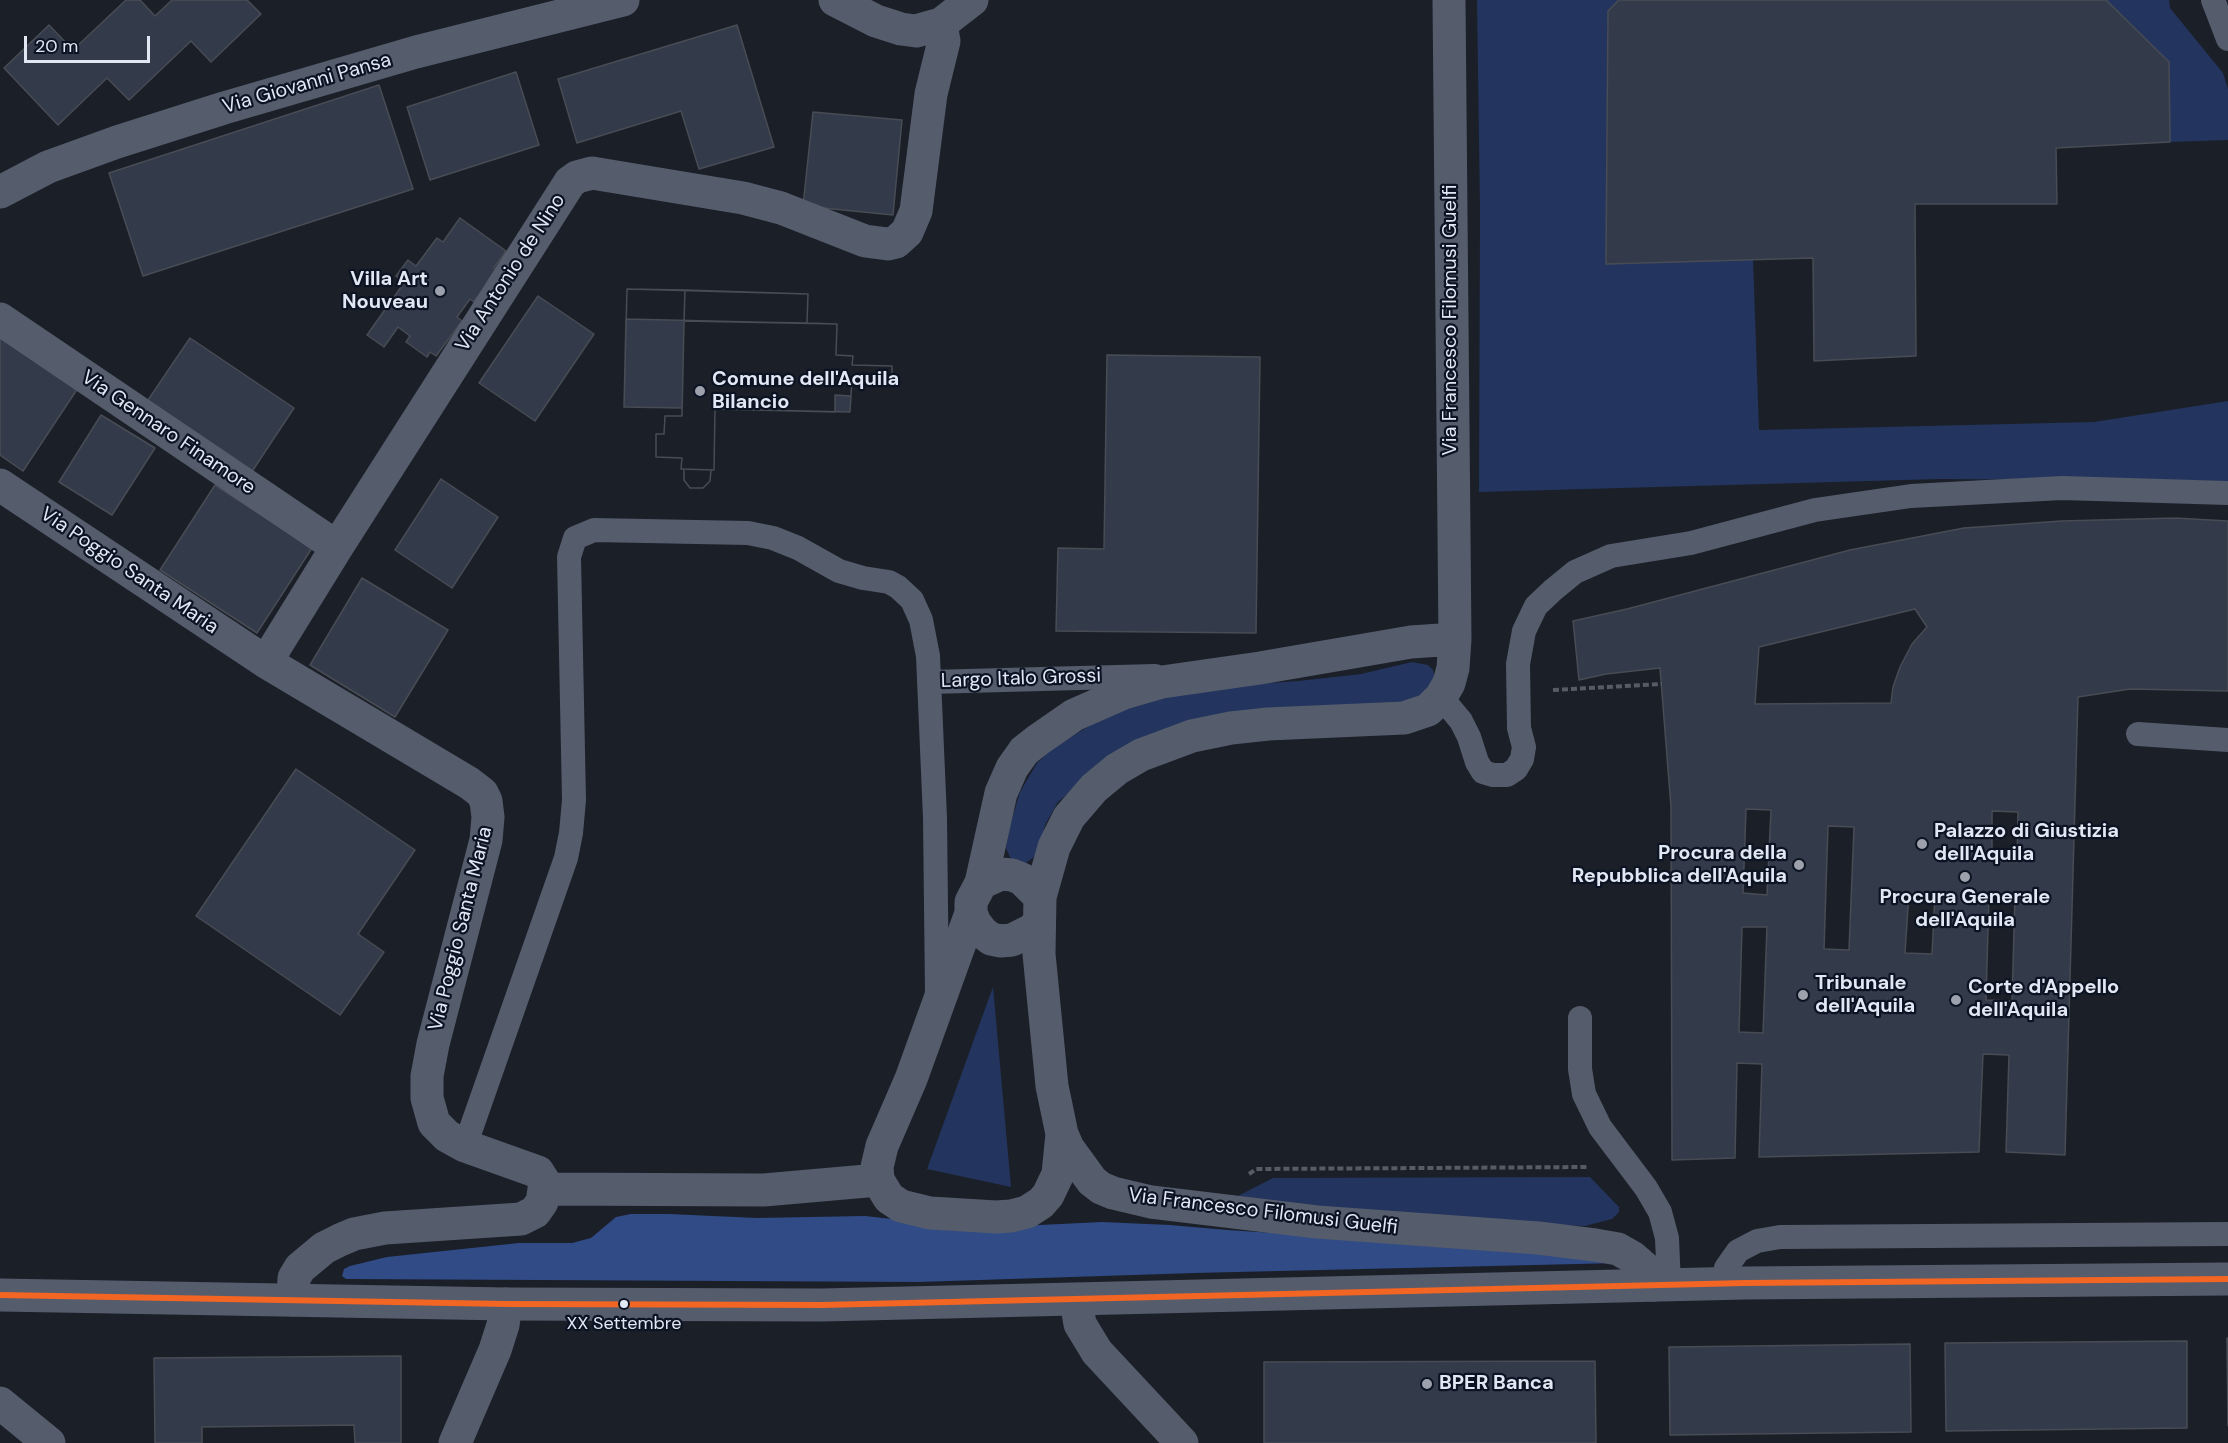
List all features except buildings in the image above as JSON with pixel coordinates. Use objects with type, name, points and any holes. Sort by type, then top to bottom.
[{"type":"main road","points":[[0,1295],[506,1304],[822,1305],[1660,1285],[2228,1279]]},
{"type":"street","name":"Via Giovanni Pansa","points":[[0,192],[48,167],[224,108],[416,52],[623,0]]},
{"type":"street","points":[[835,0],[876,21],[916,31],[941,24],[972,0]]},
{"type":"street","name":"Via Francesco Filomusi Guelfi","points":[[1449,0],[1455,639],[1453,668],[1449,682],[1441,698],[1428,710],[1404,718],[1268,724],[1231,728],[1192,736],[1141,755],[1117,769],[1094,788],[1069,817],[1054,847],[1040,910],[1039,954],[1052,1086],[1062,1134],[1083,1171],[1101,1188],[1131,1198],[1317,1222],[1538,1238],[1595,1245],[1618,1249],[1637,1261],[1660,1285]]},
{"type":"street","name":"Via Antonio de Nino","points":[[266,662],[565,189],[577,177],[600,173],[743,198],[781,208],[872,243],[888,244],[903,238],[916,211],[931,94],[944,41],[941,24]]},
{"type":"street","name":"Via Gennaro Finamore","points":[[0,319],[337,547]]},
{"type":"street","name":"Via Poggio Santa Maria","points":[[0,485],[266,662],[469,783],[482,794],[486,801],[488,817],[486,840],[433,1044],[427,1076],[427,1098],[434,1123],[447,1137],[465,1146],[538,1172],[543,1177],[545,1189]]},
{"type":"street","points":[[976,896],[1001,874],[1012,875],[1032,887],[1040,910],[1023,936],[1002,941],[991,939],[975,923],[976,896],[1001,793],[1012,768],[1024,751],[1074,716],[1124,693],[1162,682],[1411,642],[1455,639]]},
{"type":"street","name":"Largo Italo Grossi","points":[[878,1180],[877,1167],[882,1146],[911,1079],[976,896]]},
{"type":"street","points":[[293,1300],[294,1278],[300,1268],[324,1248],[340,1240],[354,1234],[385,1228],[521,1219],[529,1216],[539,1207],[545,1189],[764,1190],[878,1180],[890,1198],[901,1206],[930,1213],[996,1217],[1019,1214],[1041,1203],[1053,1185],[1058,1174],[1062,1134]]},
{"type":"street","points":[[1076,1300],[1080,1324],[1097,1352],[1182,1443]]},
{"type":"street","points":[[455,1443],[495,1350],[503,1325],[506,1304]]},
{"type":"street","points":[[0,1403],[49,1443]]},
{"type":"lane","points":[[2213,0],[2228,39]]},
{"type":"lane","points":[[1441,698],[1461,721],[1483,772],[1507,775],[1516,769],[1522,759],[1524,747],[1519,728],[1518,664],[1524,631],[1536,606],[1553,590],[1575,572],[1611,556],[1691,543],[1815,510],[1911,496],[2062,488],[2228,494]]},
{"type":"lane","points":[[465,1146],[566,858],[571,833],[574,800],[569,557],[575,538],[594,530],[748,533],[773,538],[798,548],[839,571],[862,578],[889,582],[912,600],[921,620],[928,656],[929,682]]},
{"type":"lane","name":"Largo Italo Grossi","points":[[937,1007],[935,797],[929,682],[1207,674]]},
{"type":"lane","points":[[2138,734],[2228,740]]},
{"type":"lane","points":[[936,885],[958,886],[976,896]]},
{"type":"lane","points":[[1580,1018],[1581,1075],[1584,1094],[1600,1127],[1646,1188],[1660,1212],[1667,1238],[1660,1285]]},
{"type":"lane","points":[[1722,1284],[1726,1268],[1738,1251],[1757,1241],[1780,1237],[2228,1234]]},
{"type":"path","points":[[1577,689],[1662,684]]},
{"type":"path","points":[[1204,1208],[1256,1169],[1594,1167]]},
{"type":"shaded area","points":[[1477,0],[1619,0],[1608,11],[1606,263],[1753,259],[1759,430],[2094,422],[2228,401],[2228,481],[1940,479],[1479,492],[1480,209]]},
{"type":"shaded area","points":[[2106,0],[2169,0],[2170,8],[2223,73],[2228,89],[2228,140],[2170,142],[2169,62]]},
{"type":"shaded area","points":[[1412,662],[1428,665],[1433,670],[1435,679],[1428,701],[1329,714],[1090,775],[1058,802],[1046,823],[1034,857],[1023,865],[1010,857],[1006,848],[1010,826],[1020,792],[1037,763],[1053,748],[1089,726],[1121,711],[1167,695],[1211,687],[1361,674]]},
{"type":"shaded area","points":[[993,987],[1011,1187],[927,1169]]},
{"type":"shaded area","points":[[1590,1177],[1619,1207],[1619,1212],[1612,1219],[1585,1226],[1472,1222],[1238,1196],[1273,1178]]},
{"type":"shaded area","points":[[631,1214],[757,1218],[865,1216],[998,1227],[1102,1222],[1170,1225],[1542,1250],[1619,1263],[919,1282],[346,1279],[342,1276],[344,1269],[350,1266],[387,1257],[519,1243],[572,1243],[591,1238],[616,1217]]},
{"type":"transit line","points":[[0,1295],[506,1304],[822,1305],[1745,1283],[2228,1279]]},
{"type":"place","name":"Villa Art Nouveau","points":[[440,291]]},
{"type":"place","name":"Comune dell'Aquila Bilancio","points":[[700,391]]},
{"type":"place","name":"Palazzo di Giustizia dell'Aquila","points":[[1922,844]]},
{"type":"place","name":"Procura della Repubblica dell'Aquila","points":[[1799,865]]},
{"type":"place","name":"Procura Generale dell'Aquila","points":[[1965,877]]},
{"type":"place","name":"Tribunale dell'Aquila","points":[[1803,995]]},
{"type":"place","name":"Corte d'Appello dell'Aquila","points":[[1956,1000]]},
{"type":"place","name":"XX Settembre","points":[[624,1304]]},
{"type":"place","name":"BPER Banca","points":[[1427,1384]]}]
